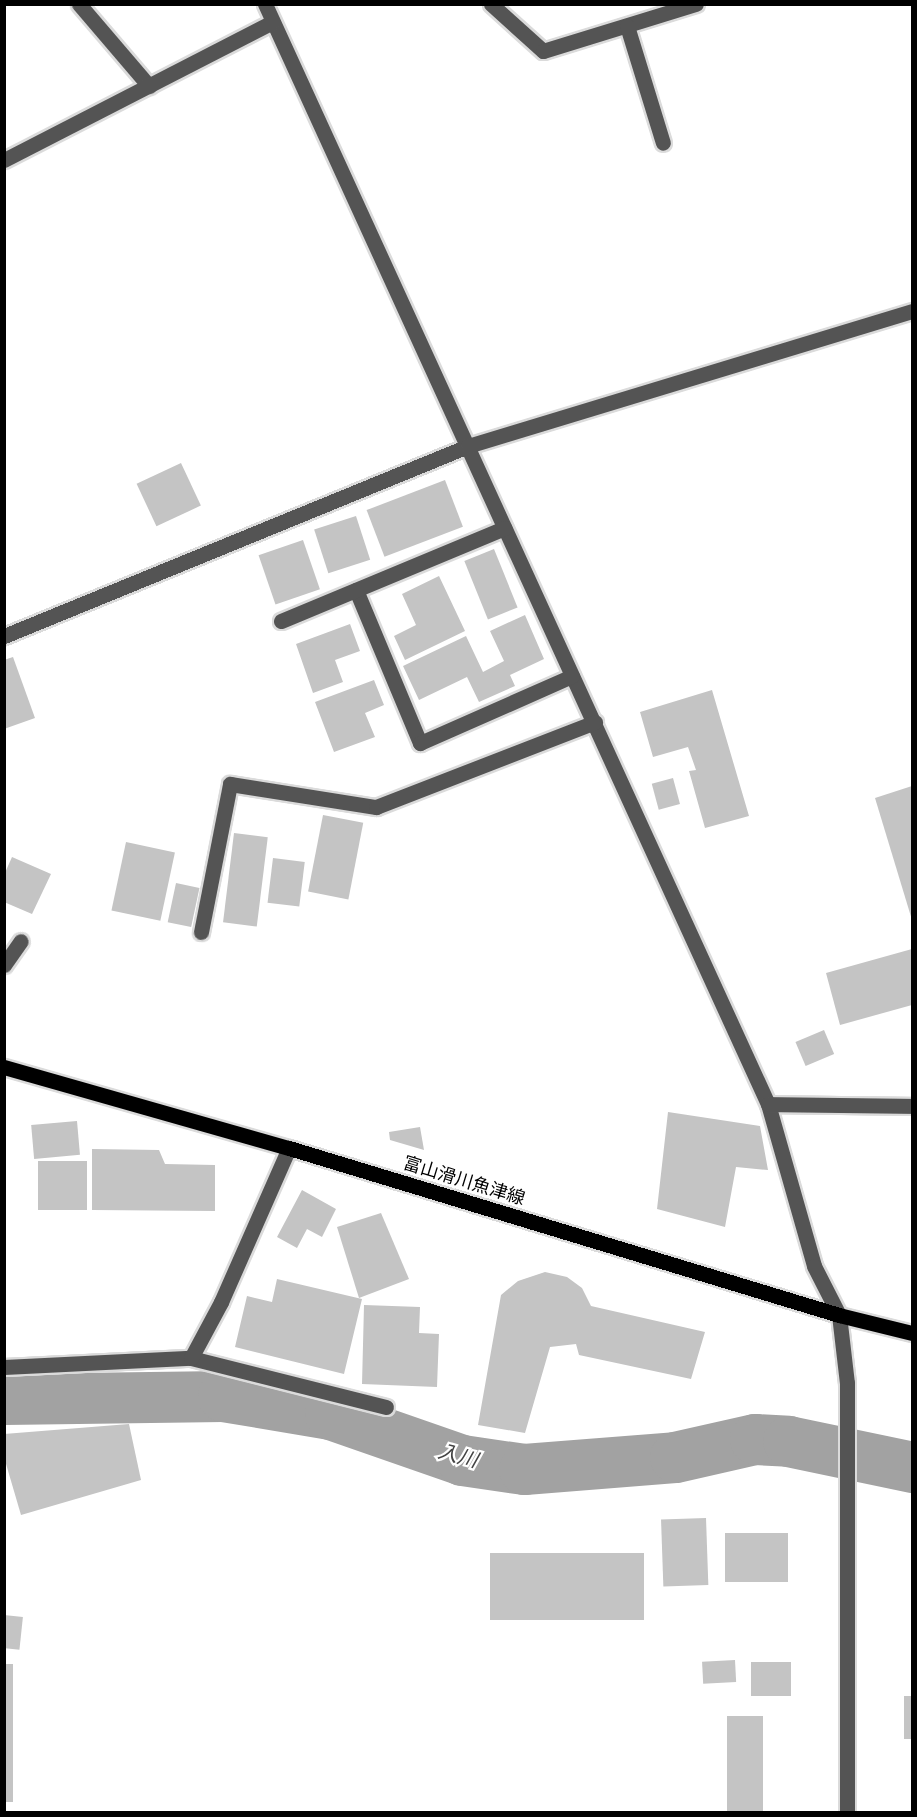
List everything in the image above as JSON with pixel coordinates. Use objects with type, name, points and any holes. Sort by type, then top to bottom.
[{"type":"main road","name":"富山滑川魚津線","points":[[4,1067],[289,1148],[839,1315],[912,1333]]},
{"type":"street","points":[[79,4],[149,86]]},
{"type":"street","points":[[265,4],[768,1104],[814,1266],[839,1315],[847,1383],[847,1812]]},
{"type":"street","points":[[491,4],[543,51],[696,4]]},
{"type":"street","points":[[4,160],[273,22]]},
{"type":"street","points":[[627,26],[663,142]]},
{"type":"street","points":[[4,636],[468,446],[912,311]]},
{"type":"street","points":[[281,621],[504,528]]},
{"type":"street","points":[[356,590],[420,743],[572,676]]},
{"type":"street","points":[[201,932],[230,784],[376,807],[595,722]]},
{"type":"street","points":[[4,965],[21,941]]},
{"type":"street","points":[[768,1104],[912,1106]]},
{"type":"street","points":[[191,1358],[221,1302],[289,1148]]},
{"type":"street","points":[[4,1367],[191,1358],[386,1407]]},
{"type":"building","points":[[181,463],[201,506],[156,526],[137,484]]},
{"type":"building","points":[[445,480],[463,527],[384,557],[367,510]]},
{"type":"building","points":[[356,516],[370,560],[328,573],[314,530]]},
{"type":"building","points":[[303,540],[320,589],[275,604],[259,555]]},
{"type":"building","points":[[494,549],[518,607],[488,619],[464,561]]},
{"type":"building","points":[[439,576],[465,631],[405,660],[394,636],[416,625],[402,594]]},
{"type":"building","points":[[525,615],[544,659],[510,675],[515,686],[479,702],[467,677],[419,700],[403,666],[466,636],[483,672],[504,661],[490,631]]},
{"type":"building","points":[[350,624],[360,651],[335,660],[343,682],[313,693],[296,644]]},
{"type":"building","points":[[13,657],[35,718],[4,729],[4,660]]},
{"type":"building","points":[[374,680],[384,705],[365,713],[375,737],[334,752],[315,702]]},
{"type":"building","points":[[712,690],[749,816],[705,828],[689,771],[696,770],[688,747],[653,757],[640,712]]},
{"type":"building","points":[[673,778],[680,804],[659,810],[652,784]]},
{"type":"building","points":[[912,786],[912,920],[875,798]]},
{"type":"building","points":[[323,815],[363,823],[348,899],[308,892]]},
{"type":"building","points":[[234,833],[268,837],[257,926],[223,922]]},
{"type":"building","points":[[126,842],[175,852],[160,921],[111,910]]},
{"type":"building","points":[[12,857],[51,874],[32,914],[4,902],[4,875]]},
{"type":"building","points":[[273,858],[305,862],[299,907],[268,903]]},
{"type":"building","points":[[176,883],[199,888],[191,927],[168,922]]},
{"type":"building","points":[[912,949],[912,1005],[840,1025],[826,973]]},
{"type":"building","points":[[824,1030],[834,1054],[806,1066],[795,1042]]},
{"type":"building","points":[[668,1112],[760,1126],[768,1170],[736,1167],[725,1227],[657,1209]]},
{"type":"building","points":[[77,1121],[80,1155],[34,1159],[31,1125]]},
{"type":"building","points":[[420,1127],[424,1150],[390,1140],[389,1132]]},
{"type":"building","points":[[92,1149],[159,1150],[165,1164],[215,1165],[215,1211],[92,1210]]},
{"type":"building","points":[[38,1161],[87,1161],[87,1210],[38,1210]]},
{"type":"building","points":[[302,1190],[336,1209],[322,1237],[307,1229],[297,1248],[277,1237]]},
{"type":"building","points":[[381,1213],[409,1279],[359,1298],[337,1227]]},
{"type":"building","points":[[545,1272],[567,1277],[582,1288],[591,1306],[705,1332],[691,1379],[579,1355],[576,1344],[550,1347],[525,1433],[478,1425],[501,1295],[518,1281]]},
{"type":"building","points":[[277,1279],[362,1299],[344,1374],[235,1347],[247,1296],[272,1302]]},
{"type":"building","points":[[364,1305],[420,1307],[419,1333],[439,1334],[437,1387],[362,1384]]},
{"type":"building","points":[[129,1424],[141,1480],[21,1515],[4,1457],[4,1434]]},
{"type":"building","points":[[706,1518],[708,1585],[663,1587],[661,1520]]},
{"type":"building","points":[[725,1533],[788,1533],[788,1582],[725,1582]]},
{"type":"building","points":[[490,1553],[644,1553],[644,1620],[490,1620]]},
{"type":"building","points":[[4,1615],[23,1617],[19,1650],[4,1648]]},
{"type":"building","points":[[735,1660],[736,1682],[703,1684],[702,1662]]},
{"type":"building","points":[[751,1662],[791,1662],[791,1696],[751,1696]]},
{"type":"building","points":[[4,1664],[13,1664],[13,1802],[4,1802]]},
{"type":"building","points":[[904,1696],[912,1696],[912,1739],[904,1739]]},
{"type":"building","points":[[727,1716],[763,1716],[763,1812],[727,1812]]},
{"type":"waterway","name":"入川","points":[[4,1399],[223,1396],[330,1414],[462,1460],[524,1469],[675,1457],[755,1439],[788,1441],[912,1467]]}]
